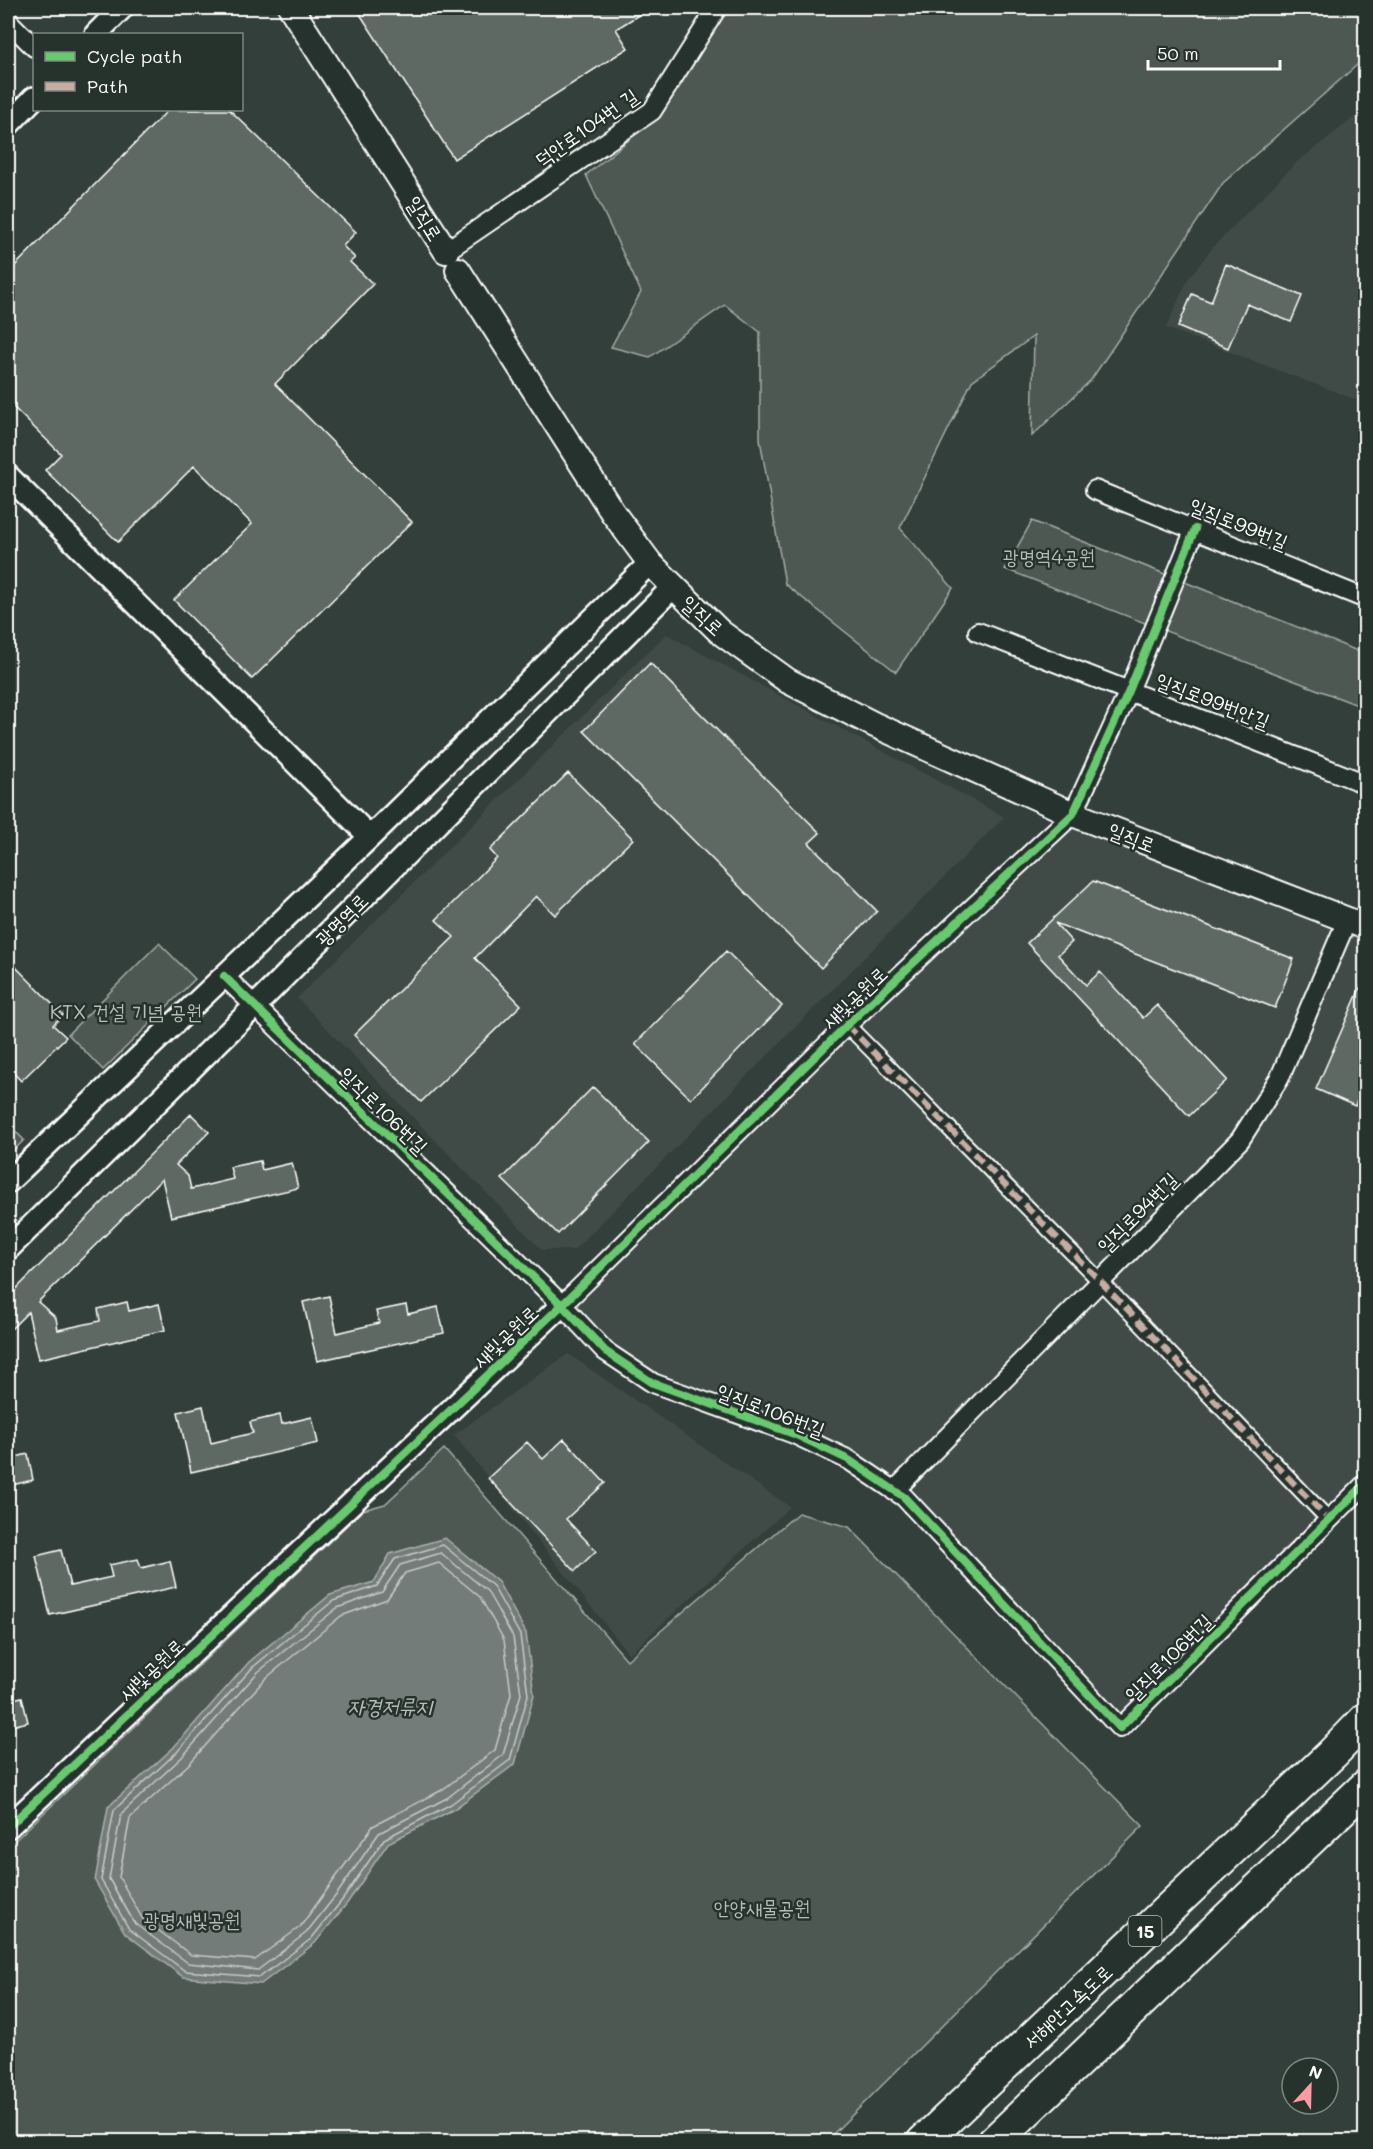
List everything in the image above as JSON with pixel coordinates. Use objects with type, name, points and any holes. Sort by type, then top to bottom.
[{"type":"highway","name":"서해안고속도로","points":[[923,2142],[1332,1754],[1365,1719]]},
{"type":"highway","name":"15","points":[[994,2142],[1365,1786]]},
{"type":"main road","name":"일직로","points":[[291,8],[613,513],[650,563],[720,632],[788,681],[875,725],[1073,814],[1356,923]]},
{"type":"street","points":[[97,33],[122,8]]},
{"type":"street","name":"덕안로104번 길","points":[[452,261],[652,111],[717,8]]},
{"type":"street","points":[[8,21],[33,46]]},
{"type":"street","points":[[8,125],[33,99]]},
{"type":"street","points":[[10,483],[370,837]]},
{"type":"street","name":"일직로99번길","points":[[1095,490],[1365,600]]},
{"type":"street","points":[[1073,814],[1129,691],[1195,529]]},
{"type":"street","name":"광명역로","points":[[8,1182],[370,837],[650,563]]},
{"type":"street","name":"광명역로","points":[[8,1249],[254,1007],[673,587]]},
{"type":"street","name":"일직로99번안길","points":[[978,632],[1365,784]]},
{"type":"street","name":"새빛공원로","points":[[8,1827],[562,1305],[847,1025],[1073,814]]},
{"type":"street","name":"일직로94번길","points":[[894,1491],[1240,1140],[1280,1077],[1356,923]]},
{"type":"street","name":"일직로106번길","points":[[224,976],[562,1305],[605,1351],[653,1383],[794,1434],[849,1460],[904,1497],[1120,1728],[1365,1483]]},
{"type":"street","points":[[847,1025],[1100,1281],[1329,1520]]},
{"type":"shaded area","points":[[1365,109],[1365,403],[1166,328],[1188,279],[1214,246],[1296,163]]},
{"type":"shaded area","points":[[666,634],[1004,817],[574,1250],[542,1250],[297,998]]},
{"type":"shaded area","points":[[1073,814],[1365,927],[1365,1483],[1120,1728],[917,1511],[849,1460],[653,1383],[562,1305]]},
{"type":"shaded area","points":[[568,1354],[790,1507],[629,1654],[454,1435]]},
{"type":"green space","points":[[715,8],[1365,8],[1365,58],[1223,183],[1091,380],[1032,436],[1034,336],[972,381],[900,528],[953,588],[896,672],[785,584],[760,439],[760,332],[725,305],[650,357],[611,347],[641,292],[586,175],[658,116]]},
{"type":"green space","name":"광명역4공원","points":[[1032,521],[1365,654],[1365,708],[1005,569]]},
{"type":"green space","name":"KTX 건설 기념 공원","points":[[159,943],[195,979],[103,1070],[68,1034]]},
{"type":"green space","points":[[8,1124],[24,1140],[8,1156]]},
{"type":"green space","points":[[444,1449],[627,1660],[798,1513],[849,1527],[1143,1826],[826,2141],[8,2142],[8,1847],[363,1510],[385,1504]]},
{"type":"water","name":"자경저류지","points":[[445,1538],[498,1582],[526,1633],[534,1695],[515,1764],[454,1809],[388,1843],[348,1902],[315,1943],[261,1984],[183,1977],[125,1933],[95,1881],[108,1807],[173,1748],[249,1662],[330,1595],[374,1582],[390,1554]]},
{"type":"building","points":[[356,8],[650,8],[616,29],[628,48],[454,159]]},
{"type":"building","points":[[167,111],[231,111],[356,232],[343,246],[355,258],[350,262],[373,284],[275,384],[412,522],[252,679],[174,600],[252,524],[194,466],[118,542],[45,470],[61,454],[8,402],[8,273]]},
{"type":"building","points":[[1226,264],[1302,296],[1291,322],[1247,304],[1228,348],[1178,327],[1192,294],[1211,302]]},
{"type":"building","points":[[650,663],[820,833],[809,843],[877,911],[821,968],[584,731]]},
{"type":"building","points":[[568,773],[633,839],[555,915],[536,896],[475,958],[521,1005],[421,1102],[354,1035],[454,937],[436,920],[497,858],[490,850]]},
{"type":"building","points":[[1093,881],[1294,959],[1275,1008],[1055,923],[1072,942],[1058,955],[1086,985],[1100,972],[1143,1018],[1157,1005],[1227,1080],[1189,1116],[1027,943]]},
{"type":"building","points":[[726,951],[782,1006],[691,1099],[635,1044]]},
{"type":"building","points":[[8,959],[63,1015],[53,1025],[66,1037],[21,1081],[8,1067]]},
{"type":"building","points":[[1365,977],[1365,1081],[1355,1106],[1316,1089]]},
{"type":"building","points":[[593,1087],[649,1142],[558,1234],[502,1179]]},
{"type":"building","points":[[191,1114],[209,1132],[176,1165],[188,1176],[191,1189],[233,1179],[230,1167],[260,1161],[262,1170],[292,1163],[298,1188],[171,1217],[162,1179],[38,1302],[56,1318],[58,1330],[100,1321],[98,1309],[127,1302],[129,1311],[159,1304],[165,1330],[39,1359],[28,1312],[8,1332],[8,1297]]},
{"type":"building","points":[[329,1296],[337,1333],[379,1323],[376,1311],[406,1305],[408,1314],[438,1307],[444,1333],[317,1361],[303,1302]]},
{"type":"building","points":[[203,1406],[211,1443],[253,1433],[250,1422],[280,1415],[282,1424],[312,1417],[318,1443],[191,1472],[178,1412]]},
{"type":"building","points":[[564,1439],[605,1483],[566,1519],[596,1551],[575,1571],[488,1478],[527,1442],[543,1459]]},
{"type":"building","points":[[28,1454],[33,1480],[8,1486],[8,1459]]},
{"type":"building","points":[[61,1550],[70,1586],[112,1577],[109,1565],[138,1559],[141,1568],[170,1561],[176,1587],[50,1615],[36,1556]]},
{"type":"building","points":[[22,1697],[28,1722],[8,1727],[8,1700]]},
{"type":"marked path","points":[[847,1025],[1100,1281],[1329,1520]]},
{"type":"cycle path","points":[[8,1827],[562,1305],[847,1025],[1073,814],[1129,691],[1195,529]]},
{"type":"cycle path","points":[[224,976],[562,1305],[605,1351],[653,1383],[794,1434],[849,1460],[904,1497],[1120,1728],[1366,1483]]},
{"type":"park label","name":"안양새물공원","points":[[762,1907]]},
{"type":"park label","name":"광명새빛공원","points":[[192,1919]]}]
